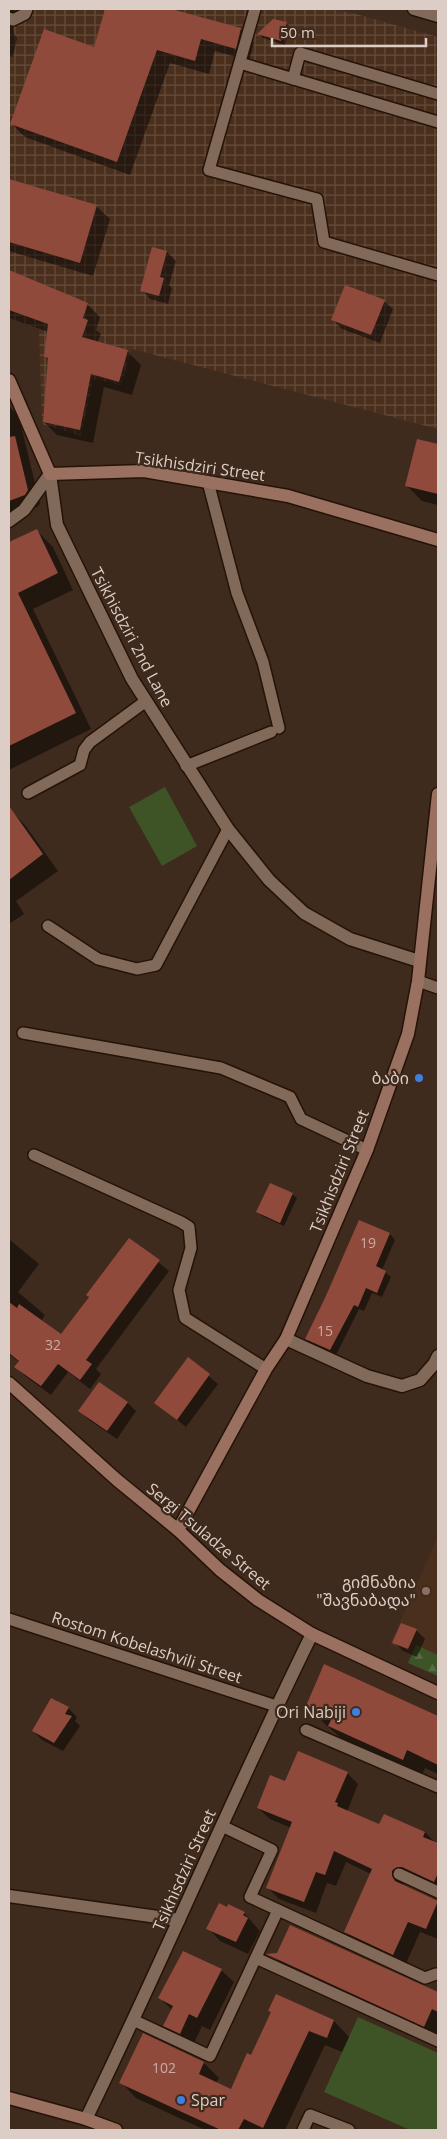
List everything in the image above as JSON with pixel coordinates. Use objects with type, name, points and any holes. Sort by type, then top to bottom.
[{"type":"street","points":[[414,9],[438,16]]},
{"type":"street","points":[[9,382],[50,474],[24,510],[9,520]]},
{"type":"street","name":"Tsikhisdziri Street","points":[[50,474],[144,471],[288,496],[438,540]]},
{"type":"street","name":"Tsikhisdziri 2nd Lane","points":[[50,474],[57,525],[132,679],[228,829],[269,880],[304,913],[350,939],[419,961]]},
{"type":"street","name":"Tsikhisdziri Street","points":[[178,1530],[266,1369],[286,1339],[367,1150],[408,1034],[418,981],[438,794]]},
{"type":"street","points":[[286,1339],[366,1376],[402,1386],[420,1380],[434,1364],[438,1356]]},
{"type":"street","name":"Sergi Tsuladze Street","points":[[9,1386],[117,1480],[178,1530],[220,1570],[251,1594],[312,1634],[438,1692]]},
{"type":"street","name":"Tsikhisdziri Street","points":[[86,2119],[276,1706],[312,1634]]},
{"type":"street","points":[[9,1896],[179,1920]]},
{"type":"street","points":[[9,2098],[86,2119],[101,2127],[116,2130]]},
{"type":"lane","points":[[9,18],[13,20],[25,14],[27,9]]},
{"type":"lane","points":[[255,9],[209,170],[317,199],[324,242],[438,275]]},
{"type":"lane","points":[[293,79],[300,53],[438,94]]},
{"type":"lane","points":[[240,63],[438,122]]},
{"type":"lane","points":[[186,766],[275,730],[263,662],[237,593],[208,482]]},
{"type":"lane","points":[[28,793],[80,765],[84,750],[90,742],[146,701]]},
{"type":"lane","points":[[48,926],[98,959],[137,968],[156,966],[228,829]]},
{"type":"lane","points":[[418,981],[438,988]]},
{"type":"lane","points":[[23,1033],[221,1068],[290,1097],[301,1119],[367,1150]]},
{"type":"lane","points":[[34,1155],[189,1227],[191,1248],[179,1290],[184,1318],[266,1369]]},
{"type":"lane","name":"Rostom Kobelashvili Street","points":[[9,1619],[276,1706]]},
{"type":"lane","points":[[306,1730],[438,1787]]},
{"type":"lane","points":[[222,1826],[272,1850],[250,1897],[425,1978],[437,1972]]},
{"type":"lane","points":[[399,1874],[438,1892]]},
{"type":"lane","points":[[132,2020],[210,2056],[278,1910]]},
{"type":"lane","points":[[256,1958],[438,2041]]},
{"type":"lane","points":[[303,2130],[310,2115],[349,2130]]},
{"type":"shaded area","points":[[9,9],[327,9],[349,12],[438,37],[438,429],[132,349],[121,385],[93,379],[81,436],[42,424],[39,329],[9,318]]},
{"type":"shaded area","name":"გიმნაზია \"შავნაბადა\"","points":[[438,1537],[438,1664],[390,1644]]},
{"type":"green space","points":[[165,787],[197,846],[162,866],[129,807]]},
{"type":"green space","points":[[416,1645],[438,1655],[438,1676],[408,1663]]},
{"type":"green space","points":[[358,2017],[438,2053],[438,2130],[410,2130],[324,2092]]},
{"type":"building","points":[[105,9],[171,9],[241,28],[236,49],[201,39],[195,61],[157,50],[117,162],[10,124],[44,29],[94,47]]},
{"type":"building","points":[[273,19],[287,22],[281,41],[257,34]]},
{"type":"building","points":[[9,179],[97,205],[80,263],[9,242]]},
{"type":"building","points":[[152,247],[167,251],[160,277],[164,278],[159,296],[140,291]]},
{"type":"building","points":[[9,270],[88,303],[83,318],[88,320],[82,337],[128,350],[119,382],[91,374],[80,430],[43,422],[48,358],[44,357],[48,324],[9,310]]},
{"type":"building","points":[[345,285],[385,300],[371,335],[331,320]]},
{"type":"building","points":[[15,436],[28,490],[25,495],[9,501],[9,437]]},
{"type":"building","points":[[417,439],[438,444],[438,494],[405,486]]},
{"type":"building","points":[[37,529],[58,573],[18,593],[76,713],[9,746],[9,542]]},
{"type":"building","points":[[9,806],[43,854],[9,880]]},
{"type":"building","points":[[270,1183],[293,1193],[280,1223],[256,1212]]},
{"type":"building","points":[[359,1220],[390,1233],[376,1266],[386,1271],[377,1293],[366,1288],[358,1307],[354,1305],[330,1350],[305,1339]]},
{"type":"building","points":[[129,1238],[160,1260],[86,1360],[92,1364],[80,1380],[58,1364],[41,1386],[14,1367],[19,1361],[9,1353],[9,1302],[17,1308],[19,1304],[61,1334],[89,1297],[86,1295]]},
{"type":"building","points":[[188,1357],[210,1374],[177,1420],[154,1403]]},
{"type":"building","points":[[99,1382],[128,1402],[107,1431],[78,1411]]},
{"type":"building","points":[[401,1623],[417,1629],[408,1649],[392,1643]]},
{"type":"building","points":[[324,1664],[438,1716],[438,1765],[407,1750],[403,1760],[328,1726],[332,1718],[306,1706]]},
{"type":"building","points":[[51,1698],[69,1707],[65,1714],[72,1716],[54,1743],[32,1731]]},
{"type":"building","points":[[298,1751],[348,1772],[335,1802],[338,1803],[337,1806],[379,1824],[384,1814],[425,1832],[423,1837],[438,1843],[438,1873],[434,1882],[402,1867],[395,1868],[392,1871],[395,1881],[438,1901],[426,1929],[408,1922],[393,1955],[344,1932],[372,1869],[334,1851],[325,1875],[316,1872],[304,1902],[266,1888],[292,1822],[257,1808],[270,1775],[285,1781]]},
{"type":"building","points":[[219,1903],[227,1907],[228,1904],[245,1912],[243,1915],[248,1918],[236,1942],[206,1929]]},
{"type":"building","points":[[290,1925],[438,1992],[438,2012],[432,2009],[424,2027],[266,1954],[277,1953]]},
{"type":"building","points":[[183,1951],[222,1969],[197,2018],[189,2014],[180,2034],[163,2026],[173,2006],[158,1998]]},
{"type":"building","points":[[276,1994],[334,2020],[327,2038],[309,2031],[263,2128],[244,2119],[238,2130],[221,2130],[119,2083],[143,2033],[204,2062],[199,2074],[231,2089],[247,2053],[251,2055],[271,2012],[268,2011]]},
{"type":"place","name":"ბაბი","points":[[419,1078]]},
{"type":"place","name":"გიმნაზია \"შავნაბადა\"","points":[[426,1591]]},
{"type":"place","name":"Ori Nabiji","points":[[356,1712]]},
{"type":"place","name":"Spar","points":[[181,2100]]}]
